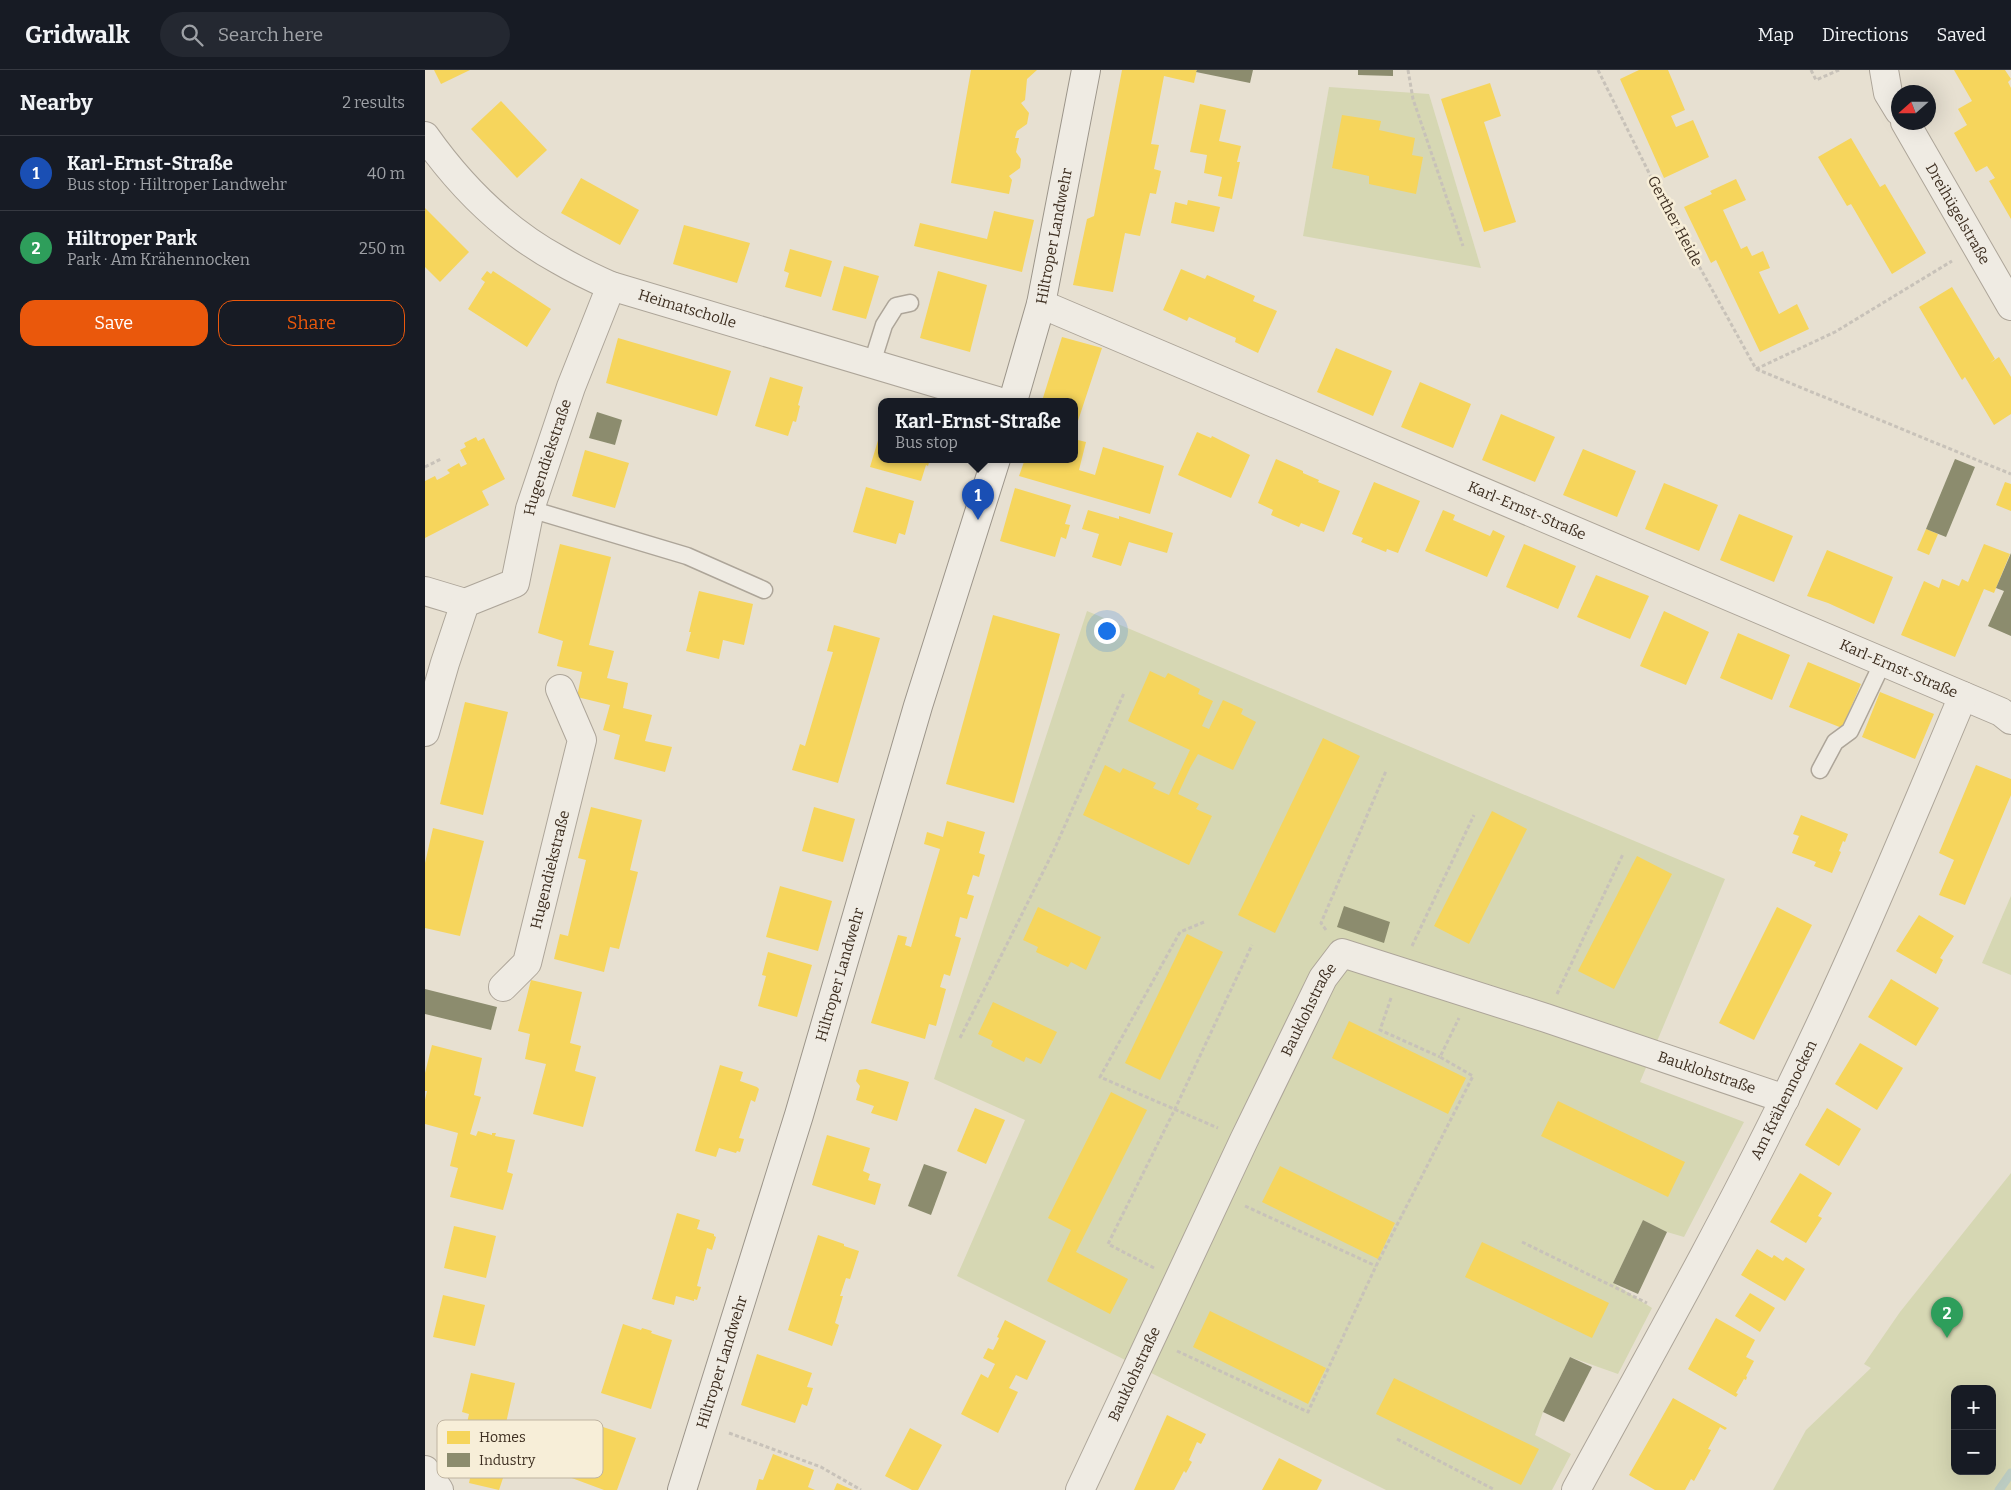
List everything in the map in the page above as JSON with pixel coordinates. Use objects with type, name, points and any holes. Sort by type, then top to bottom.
[{"type":"street","name":"Hiltroper Landwehr","points":[[1014,398],[1041,304],[1086,70]]},
{"type":"street","points":[[1884,70],[1888,93],[1891,98]]},
{"type":"street","name":"Dreihügelstraße","points":[[1910,130],[2011,306]]},
{"type":"street","name":"Heimatscholle","points":[[425,136],[459,180],[484,207],[509,227],[558,260],[611,286],[987,398]]},
{"type":"street","name":"Hugendiekstraße","points":[[465,603],[515,582],[530,509],[571,387],[611,286]]},
{"type":"street","name":"Karl-Ernst-Straße","points":[[1041,304],[1963,696],[2008,708]]},
{"type":"street","name":"Hiltroper Landwehr","points":[[681,1490],[799,1115],[918,706],[995,463]]},
{"type":"street","points":[[425,591],[465,603],[427,719]]},
{"type":"street","name":"Hugendiekstraße","points":[[503,987],[527,963],[582,740],[560,689]]},
{"type":"street","name":"Am Krähennocken","points":[[1576,1490],[1673,1315],[1785,1099],[1853,955],[1963,696]]},
{"type":"street","name":"Bauklohstraße","points":[[1079,1490],[1218,1193],[1323,978],[1342,953],[1546,1018],[1785,1099]]},
{"type":"street","points":[[425,1470],[439,1490]]},
{"type":"lane","points":[[872,363],[884,325],[895,306],[910,303]]},
{"type":"lane","points":[[530,509],[687,556],[765,590]]},
{"type":"lane","points":[[1820,770],[1835,742],[1850,731],[1883,662]]},
{"type":"path","points":[[1408,70],[1413,99],[1463,246]]},
{"type":"path","name":"Gerther Heide","points":[[1598,70],[1662,199],[1756,369]]},
{"type":"path","points":[[1811,70],[1817,80],[1839,70]]},
{"type":"path","points":[[1756,369],[1835,332],[1976,248]]},
{"type":"path","points":[[1756,369],[2011,474]]},
{"type":"path","points":[[425,467],[441,459]]},
{"type":"path","points":[[960,1038],[1053,850],[1124,693]]},
{"type":"path","points":[[1342,953],[1321,923],[1386,771]]},
{"type":"path","points":[[1149,1338],[1308,1412],[1376,1266],[1473,1076],[1440,1057],[1380,1030],[1400,973],[1474,815]]},
{"type":"path","points":[[1546,1018],[1623,854]]},
{"type":"path","points":[[1204,922],[1180,932],[1100,1077],[1244,1140]]},
{"type":"path","points":[[1177,1280],[1108,1244],[1175,1109],[1252,945]]},
{"type":"path","points":[[1440,1057],[1471,994]]},
{"type":"path","points":[[1218,1193],[1376,1266]]},
{"type":"path","points":[[1521,1242],[1673,1315]]},
{"type":"path","points":[[703,1423],[821,1467],[861,1490]]},
{"type":"path","points":[[1397,1439],[1495,1490]]},
{"type":"green space","points":[[1329,87],[1429,94],[1481,268],[1303,236]]},
{"type":"green space","points":[[1087,611],[1725,879],[1640,1082],[1744,1122],[1684,1237],[1667,1232],[1643,1220],[1613,1283],[1652,1308],[1618,1374],[1570,1357],[1543,1412],[1535,1435],[1571,1454],[1552,1490],[1386,1490],[957,1276],[1025,1120],[934,1079]]},
{"type":"green space","points":[[2011,896],[2011,975],[1982,963]]},
{"type":"green space","points":[[2011,1173],[2011,1490],[1773,1490],[1806,1430],[1871,1368],[1864,1364],[1900,1312]]},
{"type":"building: Homes","points":[[434,70],[470,70],[441,84]]},
{"type":"building: Homes","points":[[971,70],[1037,70],[1027,79],[1025,100],[1021,103],[1029,113],[1027,124],[1017,131],[1015,138],[1019,138],[1016,152],[1021,159],[1020,168],[1009,176],[1012,180],[1009,194],[951,183]]},
{"type":"building: Homes","points":[[1122,70],[1197,70],[1194,83],[1164,76],[1151,144],[1159,145],[1154,169],[1161,171],[1156,194],[1150,193],[1140,236],[1125,233],[1113,292],[1073,285],[1087,219],[1094,216]]},
{"type":"building: Homes","points":[[1639,70],[1668,70],[1685,110],[1671,116],[1676,127],[1693,120],[1709,157],[1664,178],[1620,79]]},
{"type":"building: Homes","points":[[1954,70],[2005,70],[2011,79],[2008,82],[2011,88],[2011,219],[1989,181],[1995,178],[1987,166],[1976,172],[1954,133],[1967,125],[1958,109],[1972,101]]},
{"type":"building: Homes","points":[[1490,83],[1501,116],[1484,122],[1516,222],[1484,232],[1441,99]]},
{"type":"building: Homes","points":[[501,101],[547,150],[517,178],[471,129]]},
{"type":"building: Homes","points":[[1200,104],[1226,110],[1219,141],[1241,146],[1237,162],[1240,162],[1232,199],[1218,196],[1222,177],[1204,173],[1207,155],[1190,152]]},
{"type":"building: Homes","points":[[1342,115],[1381,121],[1379,130],[1415,138],[1412,155],[1423,157],[1416,194],[1369,184],[1369,176],[1332,168]]},
{"type":"building: Homes","points":[[1851,138],[1880,187],[1885,184],[1926,253],[1892,274],[1851,204],[1847,206],[1818,157]]},
{"type":"building: Homes","points":[[581,178],[639,210],[620,245],[561,213]]},
{"type":"building: Homes","points":[[1736,179],[1746,200],[1723,210],[1741,249],[1747,246],[1752,256],[1763,251],[1770,268],[1759,272],[1779,314],[1797,304],[1809,329],[1760,352],[1716,260],[1711,263],[1684,207],[1712,194],[1710,191]]},
{"type":"building: Homes","points":[[1188,200],[1220,207],[1214,232],[1171,223],[1175,202],[1187,205]]},
{"type":"building: Homes","points":[[425,208],[469,252],[440,282],[425,267]]},
{"type":"building: Homes","points":[[994,211],[1034,220],[1022,272],[914,246],[920,223],[987,239]]},
{"type":"building: Homes","points":[[684,225],[750,243],[737,283],[673,264]]},
{"type":"building: Homes","points":[[790,249],[832,261],[821,297],[785,287],[789,273],[784,271]]},
{"type":"building: Homes","points":[[844,266],[879,276],[866,319],[832,310]]},
{"type":"building: Homes","points":[[1181,269],[1205,279],[1207,275],[1255,296],[1253,301],[1277,311],[1258,353],[1235,342],[1236,338],[1189,317],[1187,321],[1163,310]]},
{"type":"building: Homes","points":[[487,271],[491,274],[493,271],[551,309],[527,347],[468,309],[485,282],[481,279]]},
{"type":"building: Homes","points":[[938,271],[987,285],[970,352],[920,338]]},
{"type":"building: Homes","points":[[1952,287],[1995,359],[1990,363],[1999,357],[2011,377],[2011,414],[1994,425],[1965,377],[1962,380],[1919,307]]},
{"type":"building: Homes","points":[[1062,337],[1102,348],[1078,421],[1078,398],[1043,398]]},
{"type":"building: Homes","points":[[618,338],[731,371],[717,416],[606,383]]},
{"type":"building: Homes","points":[[1336,348],[1392,371],[1373,416],[1317,392]]},
{"type":"building: Homes","points":[[770,377],[803,387],[796,422],[793,421],[788,436],[755,426]]},
{"type":"building: Homes","points":[[1420,382],[1471,404],[1453,448],[1401,427]]},
{"type":"building: Homes","points":[[1501,414],[1555,437],[1535,482],[1482,460]]},
{"type":"building: Homes","points":[[1197,432],[1211,438],[1212,436],[1250,455],[1231,498],[1178,475]]},
{"type":"building: Homes","points":[[476,437],[478,441],[484,438],[505,479],[482,491],[489,505],[425,538],[425,481],[435,476],[437,480],[443,477],[450,473],[447,470],[459,463],[461,467],[467,464],[460,450],[466,447],[464,443]]},
{"type":"building: Homes","points":[[878,440],[878,463],[929,463],[928,466],[926,465],[921,481],[870,467]]},
{"type":"building: Homes","points":[[1078,440],[1086,442],[1079,470],[1095,475],[1103,447],[1164,466],[1150,514],[1019,476],[1024,463],[1078,463]]},
{"type":"building: Homes","points":[[1583,449],[1636,471],[1617,517],[1563,495]]},
{"type":"building: Homes","points":[[585,450],[629,463],[615,508],[572,496]]},
{"type":"building: Homes","points":[[1276,459],[1303,471],[1303,473],[1319,480],[1318,482],[1340,491],[1324,532],[1301,523],[1299,527],[1271,515],[1273,510],[1258,503]]},
{"type":"building: Homes","points":[[1374,482],[1420,501],[1398,553],[1387,549],[1386,552],[1361,542],[1363,538],[1352,534]]},
{"type":"building: Homes","points":[[2005,482],[2011,484],[2011,511],[1996,505]]},
{"type":"building: Homes","points":[[1664,483],[1718,505],[1699,551],[1645,529]]},
{"type":"building: Homes","points":[[866,487],[914,501],[905,535],[899,533],[896,544],[853,532]]},
{"type":"building: Homes","points":[[1015,488],[1071,505],[1065,524],[1070,525],[1066,539],[1061,537],[1055,557],[1000,541]]},
{"type":"building: Homes","points":[[1088,510],[1119,519],[1119,516],[1173,533],[1167,553],[1129,542],[1121,566],[1092,557],[1099,534],[1082,529]]},
{"type":"building: Homes","points":[[1443,510],[1455,515],[1453,520],[1490,536],[1493,530],[1505,536],[1487,577],[1425,551]]},
{"type":"building: Homes","points":[[1739,514],[1793,536],[1774,582],[1720,560]]},
{"type":"building: Homes","points":[[1926,529],[1938,534],[1929,555],[1917,550]]},
{"type":"building: Homes","points":[[560,544],[611,557],[589,645],[614,651],[607,678],[628,683],[623,708],[652,715],[645,741],[672,747],[665,772],[614,759],[620,735],[603,730],[610,705],[577,697],[582,672],[557,666],[563,641],[538,633]]},
{"type":"building: Homes","points":[[1524,544],[1576,566],[1558,609],[1506,587]]},
{"type":"building: Homes","points":[[1984,544],[2010,554],[1994,593],[1984,589],[1955,657],[1901,635],[1924,581],[1939,588],[1942,579],[1959,586],[1962,579],[1968,582]]},
{"type":"building: Homes","points":[[1827,550],[1893,577],[1874,624],[1828,603],[1807,596]]},
{"type":"building: Homes","points":[[1596,575],[1649,596],[1630,639],[1577,617]]},
{"type":"building: Homes","points":[[699,591],[753,604],[744,645],[723,640],[719,659],[686,651]]},
{"type":"building: Homes","points":[[1664,611],[1709,632],[1686,685],[1640,666]]},
{"type":"building: Homes","points":[[993,615],[1060,634],[1014,803],[946,784]]},
{"type":"building: Homes","points":[[834,625],[880,638],[838,783],[792,770],[800,744],[805,746],[833,652],[827,651]]},
{"type":"building: Homes","points":[[1738,633],[1790,655],[1772,700],[1720,678]]},
{"type":"building: Homes","points":[[1808,662],[1861,684],[1842,728],[1789,707]]},
{"type":"building: Homes","points":[[1150,671],[1165,678],[1168,673],[1200,689],[1198,694],[1213,701],[1202,726],[1209,729],[1223,700],[1243,709],[1241,714],[1256,722],[1233,770],[1198,754],[1190,768],[1178,794],[1199,804],[1196,809],[1212,816],[1189,865],[1083,815],[1105,765],[1120,773],[1123,768],[1156,783],[1153,788],[1169,795],[1190,750],[1128,721]]},
{"type":"building: Homes","points":[[1880,692],[1934,714],[1915,759],[1862,737]]},
{"type":"building: Homes","points":[[465,702],[508,712],[483,815],[440,804]]},
{"type":"building: Homes","points":[[1323,738],[1360,756],[1275,933],[1238,915]]},
{"type":"building: Homes","points":[[1976,765],[2011,779],[2011,795],[1965,905],[1939,895],[1954,860],[1939,853]]},
{"type":"building: Homes","points":[[591,807],[642,820],[630,870],[638,872],[619,949],[610,947],[604,972],[554,959],[560,934],[568,936],[586,860],[578,858]]},
{"type":"building: Homes","points":[[814,807],[855,819],[843,862],[802,851]]},
{"type":"building: Homes","points":[[1492,811],[1527,829],[1469,944],[1434,926]]},
{"type":"building: Homes","points":[[1801,815],[1848,834],[1845,842],[1843,841],[1839,851],[1841,852],[1832,873],[1814,866],[1816,862],[1792,853],[1799,836],[1793,834]]},
{"type":"building: Homes","points":[[947,821],[985,832],[979,853],[985,855],[979,877],[973,875],[967,894],[974,896],[967,919],[960,917],[955,936],[961,938],[950,976],[944,974],[940,987],[946,989],[936,1026],[929,1024],[925,1039],[871,1023],[898,935],[907,937],[905,945],[911,947],[940,849],[924,844],[927,832],[943,837]]},
{"type":"building: Homes","points":[[433,828],[484,841],[460,936],[425,928],[425,863]]},
{"type":"building: Homes","points":[[1637,856],[1672,874],[1614,989],[1578,971]]},
{"type":"building: Homes","points":[[780,886],[832,901],[818,951],[766,937]]},
{"type":"building: Homes","points":[[1038,907],[1101,937],[1086,970],[1071,962],[1068,967],[1036,952],[1038,947],[1023,940]]},
{"type":"building: Homes","points":[[1777,907],[1812,925],[1754,1040],[1719,1023]]},
{"type":"building: Homes","points":[[1919,915],[1954,936],[1940,958],[1943,960],[1936,974],[1896,951]]},
{"type":"building: Homes","points":[[1187,934],[1223,952],[1160,1080],[1125,1063]]},
{"type":"building: Homes","points":[[768,952],[812,965],[797,1017],[758,1006],[766,976],[762,975]]},
{"type":"building: Homes","points":[[1891,979],[1939,1008],[1916,1046],[1868,1017]]},
{"type":"building: Homes","points":[[531,980],[582,992],[570,1043],[581,1046],[575,1071],[596,1077],[583,1127],[533,1114],[546,1064],[525,1059],[530,1034],[518,1031]]},
{"type":"building: Homes","points":[[993,1002],[1057,1032],[1041,1064],[1026,1057],[1024,1062],[991,1046],[993,1041],[978,1034]]},
{"type":"building: Homes","points":[[1349,1021],[1466,1078],[1448,1114],[1332,1058]]},
{"type":"building: Homes","points":[[1860,1043],[1903,1068],[1877,1110],[1835,1084]]},
{"type":"building: Homes","points":[[432,1045],[482,1058],[474,1095],[481,1097],[470,1134],[476,1136],[478,1131],[492,1135],[492,1133],[496,1133],[495,1136],[515,1140],[507,1172],[513,1174],[503,1210],[450,1197],[458,1168],[450,1166],[458,1133],[425,1124],[427,1091],[425,1091],[425,1073]]},
{"type":"building: Homes","points":[[720,1065],[743,1072],[740,1081],[759,1089],[755,1102],[751,1100],[739,1138],[744,1139],[740,1152],[737,1151],[736,1153],[719,1148],[716,1157],[695,1151]]},
{"type":"building: Homes","points":[[866,1069],[909,1082],[897,1121],[871,1113],[874,1106],[856,1100],[860,1086],[856,1081],[859,1070]]},
{"type":"building: Homes","points":[[1111,1092],[1147,1110],[1076,1252],[1128,1279],[1110,1314],[1047,1281],[1071,1230],[1048,1218]]},
{"type":"building: Homes","points":[[1558,1101],[1685,1162],[1668,1197],[1541,1136]]},
{"type":"building: Homes","points":[[975,1108],[1005,1120],[986,1164],[957,1151]]},
{"type":"building: Homes","points":[[1827,1108],[1861,1129],[1839,1166],[1805,1145]]},
{"type":"building: Homes","points":[[827,1135],[870,1148],[863,1171],[870,1174],[868,1180],[881,1184],[875,1205],[812,1185]]},
{"type":"building: Homes","points":[[1280,1166],[1395,1223],[1378,1259],[1262,1202]]},
{"type":"building: Homes","points":[[1800,1173],[1832,1193],[1818,1216],[1822,1218],[1806,1243],[1770,1222]]},
{"type":"building: Homes","points":[[677,1213],[700,1220],[697,1229],[714,1234],[716,1237],[712,1250],[707,1248],[697,1286],[701,1287],[697,1300],[694,1299],[694,1301],[676,1296],[674,1305],[652,1299]]},
{"type":"building: Homes","points":[[454,1226],[496,1236],[486,1278],[444,1268]]},
{"type":"building: Homes","points":[[818,1235],[859,1251],[850,1279],[846,1278],[840,1296],[843,1296],[835,1323],[839,1325],[832,1346],[788,1330]]},
{"type":"building: Homes","points":[[1482,1242],[1609,1303],[1592,1338],[1465,1277]]},
{"type":"building: Homes","points":[[1757,1249],[1772,1258],[1774,1255],[1783,1261],[1786,1257],[1805,1269],[1785,1301],[1741,1275]]},
{"type":"building: Homes","points":[[1750,1293],[1775,1308],[1760,1332],[1735,1316]]},
{"type":"building: Homes","points":[[443,1295],[485,1305],[475,1346],[433,1337]]},
{"type":"building: Homes","points":[[1210,1311],[1326,1368],[1308,1404],[1193,1347]]},
{"type":"building: Homes","points":[[1716,1318],[1755,1340],[1746,1357],[1754,1361],[1746,1376],[1746,1380],[1744,1379],[1736,1393],[1738,1394],[1736,1397],[1688,1369]]},
{"type":"building: Homes","points":[[1005,1320],[1046,1341],[1027,1380],[1016,1375],[1009,1388],[1018,1392],[998,1433],[961,1414],[981,1374],[988,1378],[995,1364],[983,1358],[988,1348],[993,1350]]},
{"type":"building: Homes","points":[[623,1324],[641,1330],[642,1328],[652,1331],[651,1333],[672,1340],[651,1409],[601,1393]]},
{"type":"building: Homes","points":[[757,1354],[812,1373],[807,1387],[813,1388],[807,1406],[802,1404],[795,1423],[741,1405]]},
{"type":"building: Homes","points":[[471,1373],[515,1383],[507,1420],[468,1420],[469,1414],[462,1412]]},
{"type":"building: Homes","points":[[1394,1378],[1539,1449],[1521,1485],[1376,1414]]},
{"type":"building: Homes","points":[[1673,1398],[1727,1428],[1725,1430],[1720,1427],[1708,1449],[1711,1450],[1694,1481],[1691,1479],[1685,1490],[1655,1490],[1629,1475]]},
{"type":"building: Homes","points":[[1167,1415],[1206,1434],[1201,1444],[1197,1442],[1189,1460],[1192,1462],[1186,1473],[1184,1471],[1174,1490],[1134,1490]]},
{"type":"building: Homes","points":[[603,1427],[636,1438],[617,1490],[604,1490],[572,1478],[603,1478]]},
{"type":"building: Homes","points":[[910,1428],[942,1445],[918,1490],[912,1490],[885,1476]]},
{"type":"building: Homes","points":[[773,1454],[814,1470],[808,1487],[815,1490],[756,1490],[759,1479],[763,1480]]},
{"type":"building: Homes","points":[[1279,1458],[1322,1480],[1317,1490],[1262,1490]]},
{"type":"building: Homes","points":[[470,1478],[503,1478],[499,1490],[469,1483]]},
{"type":"building: Homes","points":[[837,1483],[853,1490],[834,1490]]},
{"type":"building: Industry","points":[[1197,70],[1253,70],[1250,83],[1196,72]]},
{"type":"building: Industry","points":[[1358,70],[1393,70],[1393,76],[1358,75]]},
{"type":"building: Industry","points":[[597,412],[622,420],[615,445],[589,438]]},
{"type":"building: Industry","points":[[1955,459],[1975,467],[1946,537],[1926,529]]},
{"type":"building: Industry","points":[[2011,553],[2011,636],[1988,626],[2004,591],[1996,588]]},
{"type":"building: Industry","points":[[1344,906],[1390,922],[1384,943],[1337,927]]},
{"type":"building: Industry","points":[[425,989],[497,1007],[491,1030],[425,1014]]},
{"type":"building: Industry","points":[[924,1164],[947,1172],[931,1215],[908,1206]]},
{"type":"building: Industry","points":[[1643,1220],[1667,1232],[1638,1294],[1613,1283]]},
{"type":"building: Industry","points":[[1570,1357],[1592,1367],[1564,1422],[1543,1412]]},
{"type":"waterway","points":[[1999,1490],[2011,1473]]},
{"type":"place","name":"Karl-Ernst-Straße","points":[[978,520]]},
{"type":"place","name":"Hiltroper Park","points":[[1947,1338]]}]
